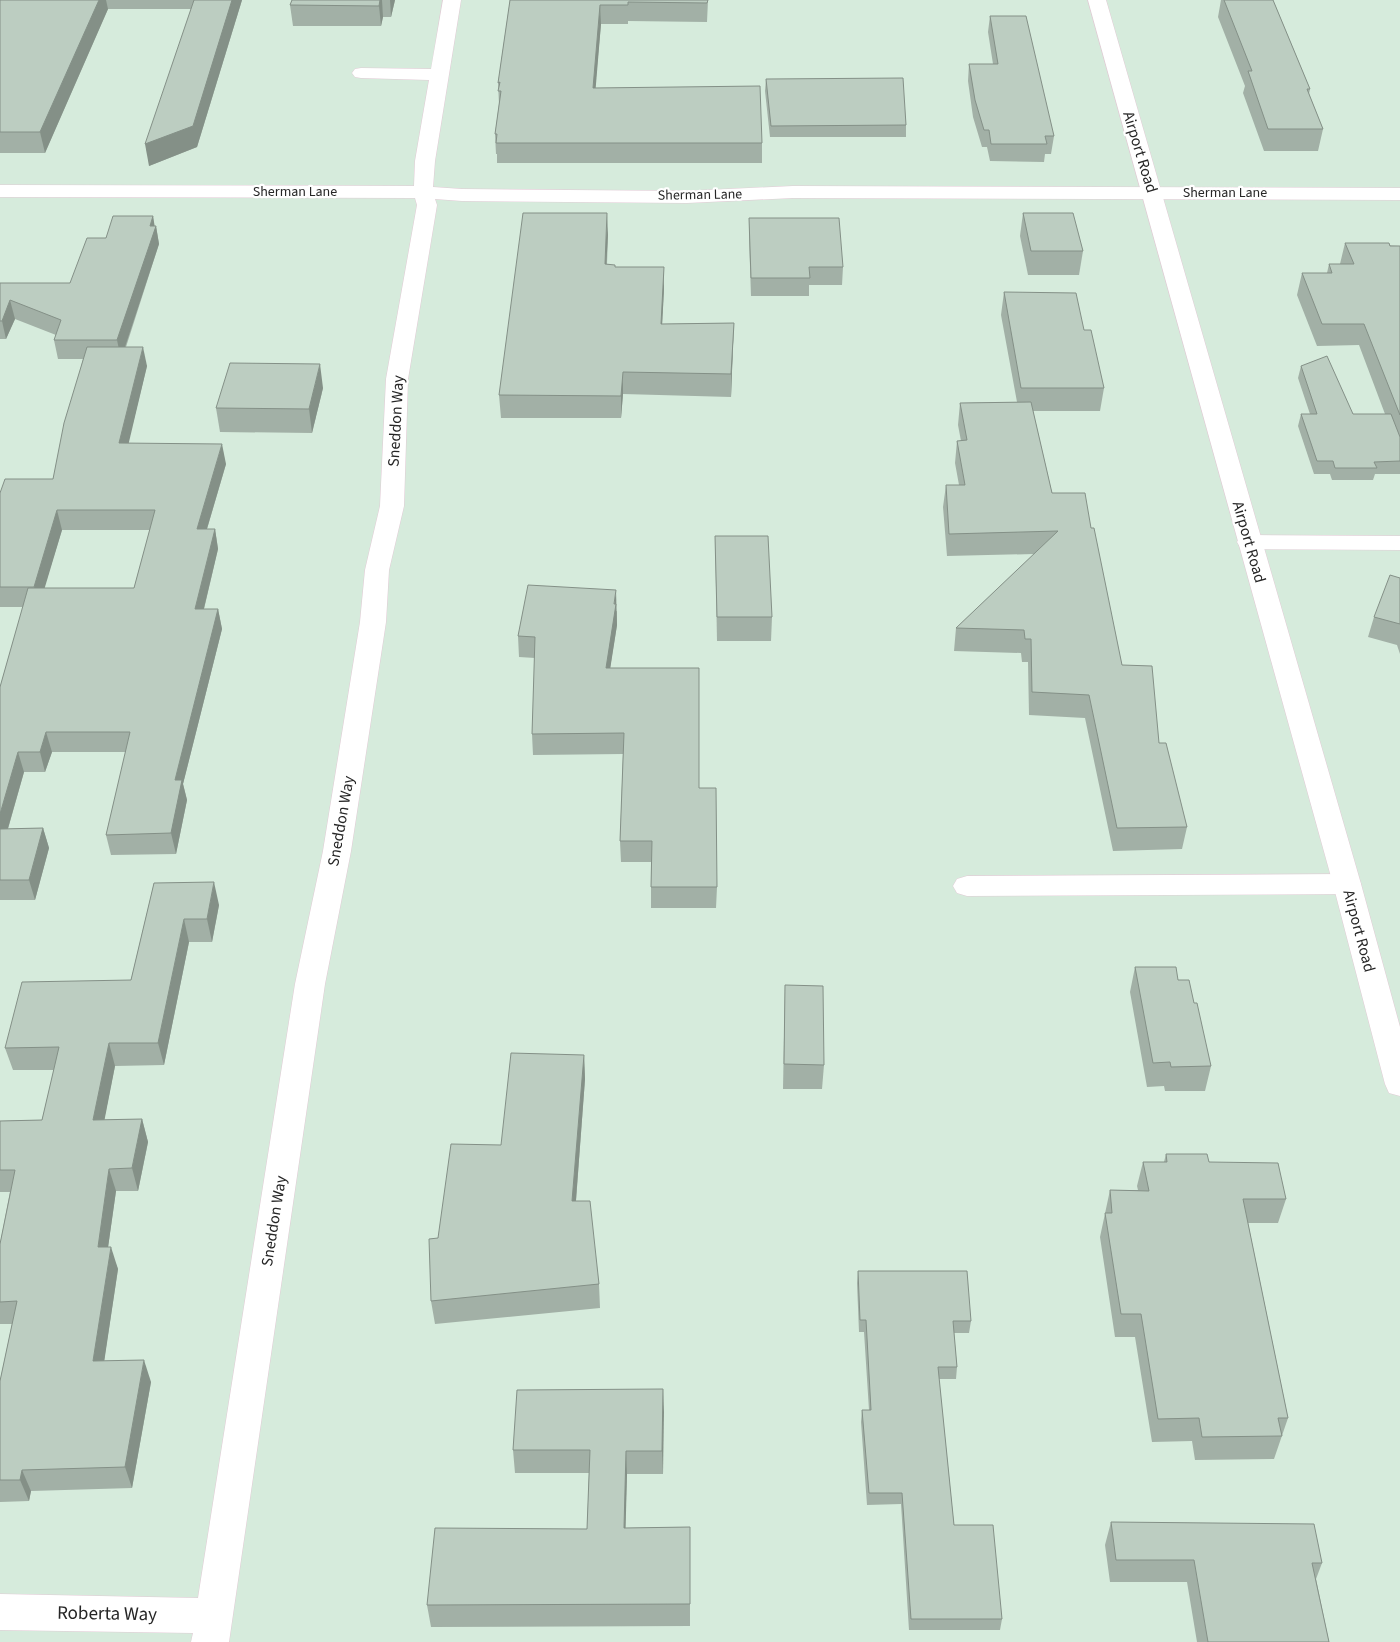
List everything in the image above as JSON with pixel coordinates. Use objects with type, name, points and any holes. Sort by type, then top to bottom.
[{"type":"street","name":"Sneddon Way","points":[[212,1629],[310,984],[337,851],[373,622],[377,570],[392,506],[397,379],[427,205],[423,192],[425,161],[452,0]]},
{"type":"street","name":"Airport Road","points":[[1097,0],[1248,542],[1347,884],[1400,1084]]},
{"type":"street","points":[[361,74],[440,75]]},
{"type":"street","name":"Sherman Lane","points":[[0,191],[423,192],[462,195],[687,197],[793,192],[1400,194]]},
{"type":"street","points":[[1248,542],[1400,543]]},
{"type":"street","points":[[967,886],[1347,884]]},
{"type":"street","name":"Roberta Way","points":[[0,1612],[212,1629]]},
{"type":"building","points":[[0,0],[99,0],[40,132],[0,132]]},
{"type":"building","points":[[194,0],[232,0],[193,126],[145,144]]},
{"type":"building","points":[[292,0],[380,0],[379,6],[290,5]]},
{"type":"building","points":[[510,0],[708,0],[707,3],[628,2],[628,5],[600,5],[593,88],[760,86],[762,143],[496,143],[497,134],[495,134],[501,91],[498,91],[500,82],[498,83]]},
{"type":"building","points":[[1224,0],[1273,0],[1310,89],[1307,89],[1323,129],[1268,129],[1248,71],[1252,71]]},
{"type":"building","points":[[990,16],[1026,16],[1054,136],[1045,136],[1047,144],[991,144],[989,130],[984,130],[975,100],[969,64],[998,64]]},
{"type":"building","points":[[903,78],[906,125],[771,126],[766,79]]},
{"type":"building","points":[[523,213],[607,213],[605,264],[615,265],[615,267],[664,267],[661,324],[734,323],[731,374],[623,372],[621,396],[499,395]]},
{"type":"building","points":[[1023,213],[1073,213],[1083,251],[1031,251]]},
{"type":"building","points":[[113,216],[153,216],[150,226],[156,226],[117,340],[54,340],[61,320],[10,300],[2,321],[0,321],[0,283],[70,283],[87,238],[106,238]]},
{"type":"building","points":[[749,218],[839,218],[843,267],[809,267],[810,278],[751,278]]},
{"type":"building","points":[[1345,243],[1389,243],[1390,246],[1400,246],[1400,415],[1364,324],[1322,324],[1302,273],[1332,273],[1329,264],[1354,264]]},
{"type":"building","points":[[1004,292],[1076,293],[1084,330],[1091,330],[1104,388],[1021,388]]},
{"type":"building","points":[[87,347],[143,347],[119,443],[222,444],[197,529],[215,529],[195,609],[218,609],[175,780],[182,780],[171,833],[106,835],[130,732],[46,732],[40,752],[18,752],[0,814],[0,687],[28,588],[134,588],[155,510],[57,510],[34,587],[0,587],[0,493],[5,479],[53,479],[64,423]]},
{"type":"building","points":[[1327,356],[1353,414],[1391,414],[1400,437],[1400,461],[1374,462],[1377,468],[1335,468],[1333,461],[1317,461],[1301,414],[1317,414],[1301,366]]},
{"type":"building","points":[[230,363],[320,364],[309,409],[216,408]]},
{"type":"building","points":[[1031,402],[1052,493],[1085,493],[1122,665],[1152,666],[1159,743],[1166,743],[1187,827],[1117,828],[1089,695],[1032,692],[1031,639],[1025,639],[1024,630],[956,628],[1058,531],[949,534],[946,485],[965,485],[957,441],[967,440],[960,403]]},
{"type":"building","points":[[715,536],[768,536],[772,617],[717,617]]},
{"type":"building","points":[[1390,575],[1400,578],[1400,624],[1374,617]]},
{"type":"building","points":[[528,585],[616,590],[614,604],[616,604],[606,668],[699,668],[699,788],[716,788],[717,887],[651,887],[652,841],[620,841],[624,733],[532,734],[535,637],[518,636]]},
{"type":"building","points":[[43,828],[29,880],[0,880],[0,829]]},
{"type":"building","points":[[214,882],[207,919],[184,919],[158,1043],[109,1043],[93,1120],[142,1119],[132,1168],[109,1169],[98,1247],[111,1247],[93,1361],[144,1360],[125,1467],[22,1470],[20,1480],[0,1480],[0,1381],[17,1301],[0,1302],[0,1244],[15,1170],[0,1170],[0,1121],[42,1120],[59,1047],[5,1048],[22,982],[131,980],[154,883]]},
{"type":"building","points":[[1135,967],[1176,967],[1178,980],[1189,980],[1194,1003],[1197,1003],[1211,1066],[1171,1067],[1170,1062],[1153,1063]]},
{"type":"building","points":[[785,985],[823,986],[824,1065],[784,1064]]},
{"type":"building","points":[[511,1053],[584,1055],[572,1201],[590,1201],[599,1284],[431,1301],[429,1239],[438,1238],[451,1144],[501,1145]]},
{"type":"building","points":[[1166,1154],[1207,1154],[1209,1162],[1278,1163],[1286,1199],[1243,1199],[1288,1418],[1278,1418],[1282,1436],[1202,1437],[1199,1418],[1158,1419],[1141,1314],[1121,1314],[1105,1213],[1112,1213],[1110,1190],[1149,1191],[1143,1162],[1167,1162]]},
{"type":"building","points":[[858,1271],[967,1271],[971,1321],[953,1321],[957,1367],[938,1367],[954,1525],[993,1525],[1002,1619],[911,1619],[902,1493],[869,1493],[862,1410],[871,1410],[866,1320],[860,1320]]},
{"type":"building","points":[[663,1389],[662,1451],[626,1451],[624,1528],[690,1527],[690,1604],[427,1605],[435,1528],[587,1529],[590,1450],[513,1450],[517,1390]]},
{"type":"building","points":[[1111,1522],[1314,1524],[1322,1563],[1312,1563],[1329,1642],[1208,1642],[1194,1560],[1116,1560]]}]
